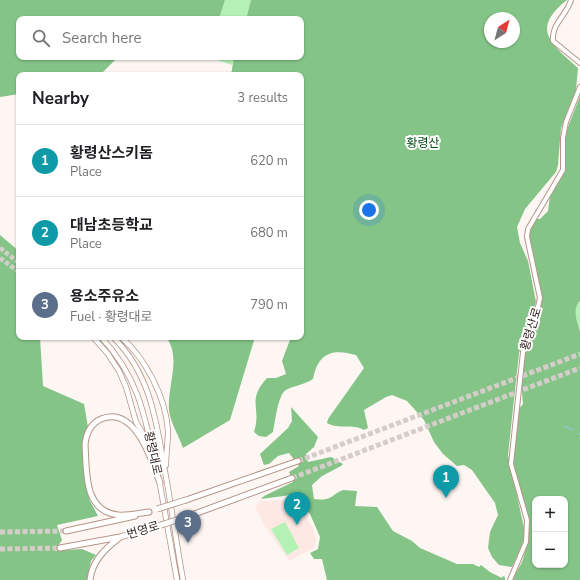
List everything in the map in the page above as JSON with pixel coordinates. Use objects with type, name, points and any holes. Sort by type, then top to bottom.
[{"type":"highway","points":[[148,512],[120,515],[103,510],[96,505],[90,494],[86,438],[91,427],[98,421],[110,417],[126,423],[137,432],[146,446],[160,483]]},
{"type":"highway","name":"번영로","points":[[66,531],[117,521],[148,512],[298,461]]},
{"type":"highway","name":"번영로","points":[[60,548],[120,537],[161,525],[292,478]]},
{"type":"highway","points":[[90,580],[95,563],[120,537]]},
{"type":"main road","points":[[96,340],[108,354],[119,371],[126,387],[136,422],[154,454]]},
{"type":"main road","name":"황령대로","points":[[103,340],[130,375],[139,397],[154,454],[177,580]]},
{"type":"main road","name":"황령대로","points":[[116,340],[129,356],[145,382],[154,410],[183,580]]},
{"type":"main road","points":[[124,340],[138,354],[151,374],[160,396],[168,431],[165,473]]},
{"type":"main road","points":[[136,422],[140,424],[143,423],[145,419]]},
{"type":"main road","points":[[158,430],[163,435],[168,431]]},
{"type":"street","points":[[571,0],[552,34],[553,41],[580,64]]},
{"type":"street","name":"황령산로","points":[[510,580],[526,542],[527,520],[511,464],[523,352],[535,320],[540,298],[527,237],[528,229],[563,170],[563,138],[566,122],[580,87]]},
{"type":"shaded area","points":[[291,500],[298,503],[313,528],[316,540],[315,547],[289,561],[265,526],[255,507],[260,501]]},
{"type":"green space","points":[[0,0],[225,0],[220,16],[16,16],[16,60],[115,60],[103,72],[16,72],[16,94],[0,97]]},
{"type":"green space","points":[[225,0],[251,0],[247,16],[220,16]]},
{"type":"green space","name":"황령산","points":[[251,0],[567,0],[549,19],[547,28],[548,36],[553,44],[578,68],[576,90],[561,128],[556,172],[525,209],[517,227],[520,243],[528,261],[536,302],[519,353],[508,455],[525,532],[522,545],[512,567],[499,565],[492,557],[488,548],[490,532],[498,515],[495,503],[472,470],[464,465],[457,466],[443,454],[434,442],[424,420],[407,401],[392,395],[364,410],[368,428],[364,430],[355,427],[336,426],[327,423],[328,419],[364,368],[356,355],[340,352],[327,355],[322,358],[315,370],[313,379],[306,383],[289,388],[283,393],[279,403],[273,432],[266,437],[259,436],[254,432],[256,423],[257,393],[267,378],[276,378],[286,374],[282,361],[290,340],[304,340],[304,72],[232,72],[234,60],[304,60],[304,16],[247,16]]},
{"type":"green space","points":[[217,60],[233,60],[232,65]]},
{"type":"green space","points":[[580,96],[580,301],[576,307],[576,311],[580,331],[580,580],[512,580],[522,562],[528,542],[529,521],[513,464],[518,410],[523,404],[521,380],[525,355],[540,305],[536,266],[529,238],[531,227],[537,219],[540,219],[548,211],[550,196],[564,172],[566,132]]},
{"type":"green space","points":[[0,235],[16,248],[16,340],[40,340],[43,386],[84,404],[88,427],[83,444],[86,486],[90,501],[98,516],[57,525],[62,540],[55,551],[82,549],[96,555],[91,561],[87,580],[0,580]]},
{"type":"green space","points":[[580,301],[580,331],[576,307]]},
{"type":"green space","points":[[168,340],[254,340],[230,420],[183,448],[169,410],[173,372],[173,354],[171,345]]},
{"type":"green space","points":[[291,407],[318,437],[314,447],[306,454],[308,462],[331,457],[343,464],[322,476],[312,485],[314,499],[328,499],[343,490],[357,491],[355,506],[377,507],[393,531],[412,541],[420,548],[457,564],[473,564],[479,567],[481,565],[490,572],[502,578],[503,576],[505,577],[505,580],[327,580],[322,559],[314,559],[310,553],[318,549],[320,537],[310,514],[300,501],[291,495],[261,499],[264,496],[293,482],[289,472],[299,466],[289,453],[278,456],[269,464],[264,465],[260,454],[288,428],[292,421]]},
{"type":"green space","points":[[285,522],[299,548],[287,555],[271,529]]},
{"type":"waterway","points":[[564,426],[573,430]]},
{"type":"tunnel","points":[[0,248],[16,261]]},
{"type":"tunnel","points":[[0,258],[16,270]]},
{"type":"tunnel","points":[[298,461],[580,354]]},
{"type":"tunnel","points":[[292,478],[580,368]]},
{"type":"tunnel","points":[[0,532],[66,531]]},
{"type":"tunnel","points":[[0,549],[60,548]]},
{"type":"place","name":"황령산스키돔","points":[[446,498]]},
{"type":"place","name":"대남초등학교","points":[[297,525]]},
{"type":"place","name":"용소주유소","points":[[188,543]]}]
